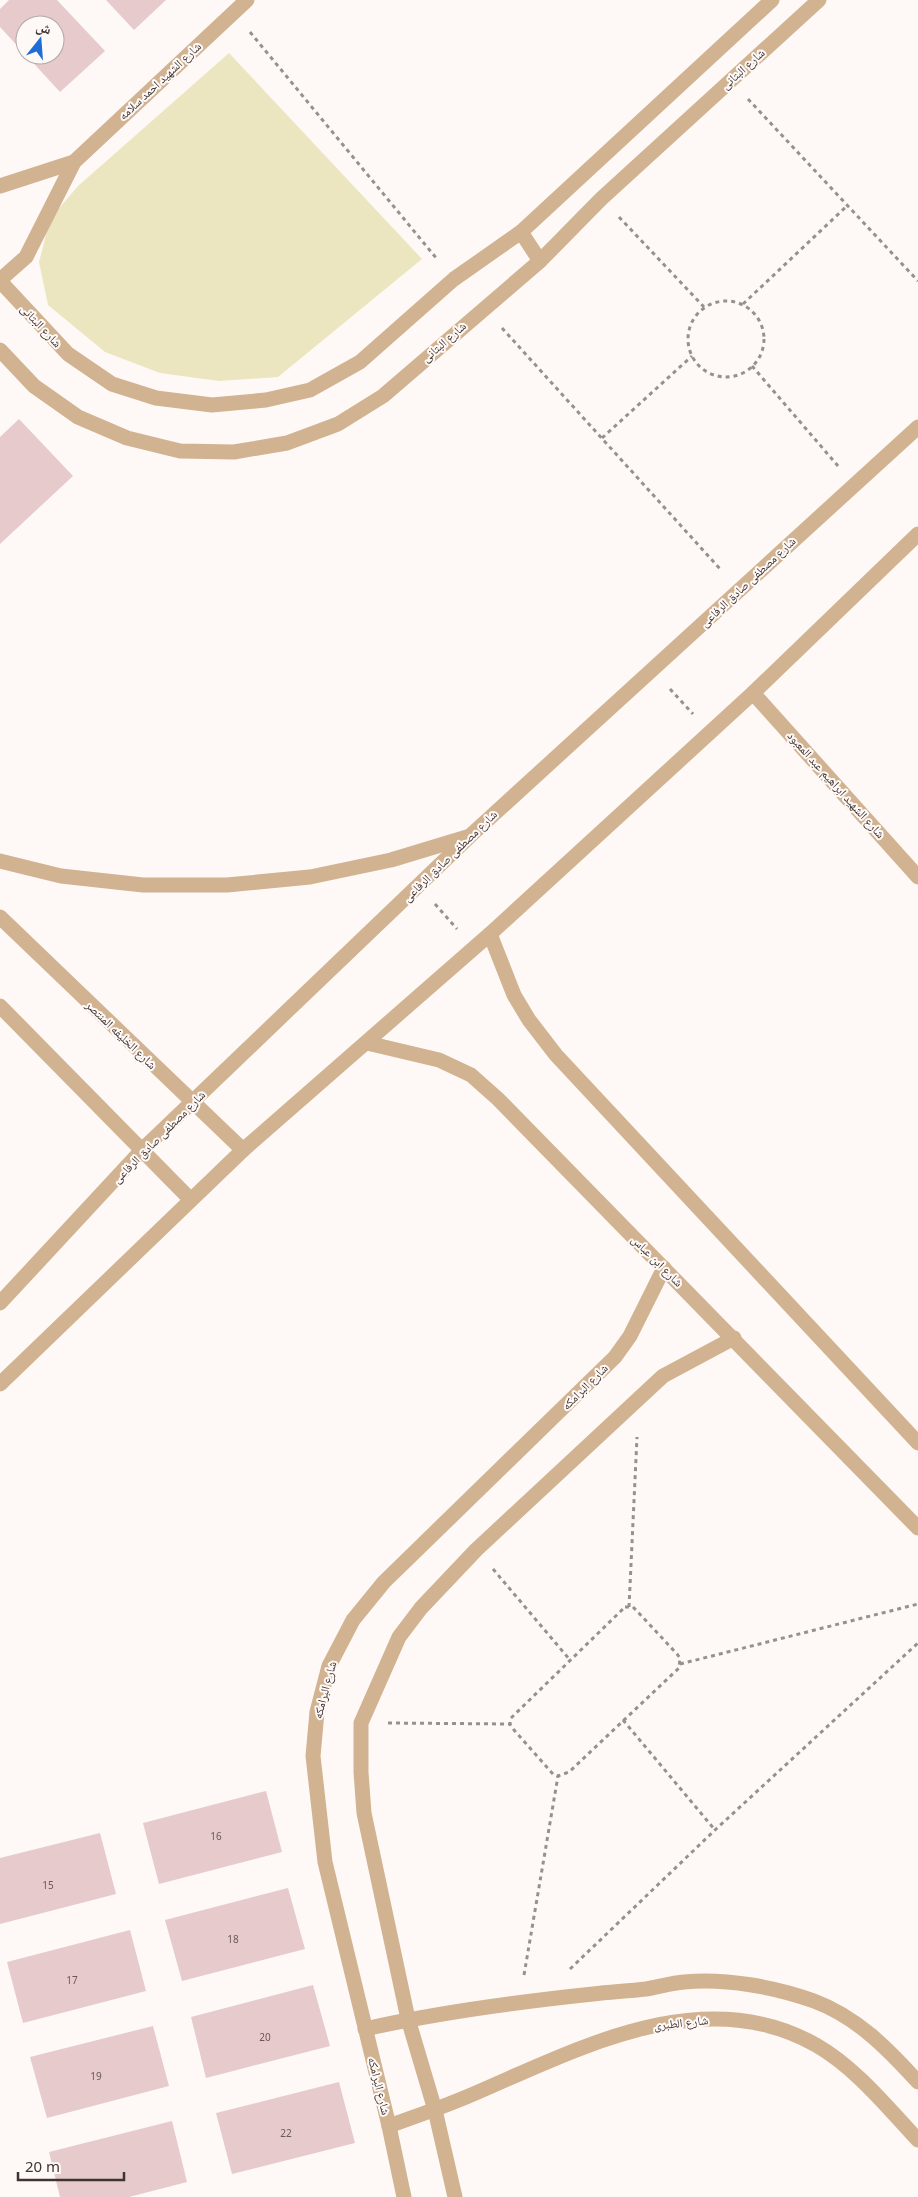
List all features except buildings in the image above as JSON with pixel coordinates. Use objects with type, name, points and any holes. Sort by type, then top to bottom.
[{"type":"street","name":"شارع الشهيد احمد سلامه","points":[[0,280],[26,258],[74,162],[246,0]]},
{"type":"street","name":"شارع البتانى","points":[[0,280],[68,354],[112,384],[156,398],[212,405],[266,400],[310,390],[360,362],[454,279],[520,232],[772,0]]},
{"type":"street","name":"شارع البتانى","points":[[0,350],[34,386],[78,417],[127,438],[180,450],[234,452],[287,443],[338,424],[383,396],[484,307],[540,261],[601,199],[819,0]]},
{"type":"street","name":"شارع الشهيد احمد سلامه","points":[[0,186],[74,162]]},
{"type":"street","points":[[520,232],[540,261]]},
{"type":"street","name":"شارع مصطفى صادق الرفاعى","points":[[0,1303],[142,1150],[471,836],[918,427]]},
{"type":"street","points":[[0,1384],[243,1150],[490,934],[753,693],[918,534]]},
{"type":"street","name":"شارع الشهيد ابراهيم عبد المعبود","points":[[753,693],[918,877]]},
{"type":"street","points":[[0,861],[70,877],[144,885],[227,885],[310,877],[392,860],[471,836]]},
{"type":"street","name":"شارع الخليفه المنتصر","points":[[0,918],[192,1104],[243,1150]]},
{"type":"street","points":[[490,934],[514,995],[529,1020],[556,1055],[918,1443]]},
{"type":"street","points":[[0,1006],[191,1200]]},
{"type":"street","name":"شارع ابن عباس","points":[[367,1043],[439,1060],[471,1075],[498,1099],[734,1338],[918,1528]]},
{"type":"street","name":"شارع البرامكه","points":[[404,2197],[390,2126],[325,1862],[313,1756],[316,1720],[329,1666],[353,1620],[384,1582],[615,1357],[630,1336],[664,1268]]},
{"type":"street","points":[[456,2197],[435,2110],[408,2019],[364,1813],[361,1772],[361,1723],[399,1637],[421,1608],[476,1550],[663,1376],[734,1338]]},
{"type":"street","points":[[365,2029],[408,2019],[538,2000],[684,1982],[726,1983],[772,1989],[815,2002],[853,2020],[894,2055],[918,2082]]},
{"type":"street","name":"شارع الطبرى","points":[[390,2126],[435,2110],[569,2052],[660,2023],[704,2019],[738,2020],[780,2028],[817,2046],[860,2078],[918,2140]]},
{"type":"path","points":[[233,13],[454,279]]},
{"type":"path","points":[[730,80],[918,280]]},
{"type":"path","points":[[601,199],[704,307]]},
{"type":"path","points":[[743,304],[848,205]]},
{"type":"path","points":[[730,300],[743,304],[757,316],[764,333],[764,345],[760,357],[752,366],[731,377],[708,373],[699,366],[688,346],[690,324],[704,307],[717,301],[730,300]]},
{"type":"path","points":[[484,307],[739,590]]},
{"type":"path","points":[[602,438],[692,356]]},
{"type":"path","points":[[752,366],[854,485]]},
{"type":"path","points":[[653,669],[710,733]]},
{"type":"path","points":[[419,886],[474,948]]},
{"type":"path","points":[[629,1607],[640,1396]]},
{"type":"path","points":[[476,1550],[570,1660]]},
{"type":"path","points":[[680,1664],[918,1604]]},
{"type":"path","points":[[361,1723],[510,1724],[553,1774],[558,1776],[569,1772],[679,1668],[680,1664],[677,1654],[636,1610],[629,1607],[621,1611],[515,1714],[511,1718],[510,1724]]},
{"type":"path","points":[[538,2000],[716,1830],[918,1643]]},
{"type":"path","points":[[623,1720],[716,1830]]},
{"type":"path","points":[[519,2003],[558,1776]]},
{"type":"shaded area","points":[[229,53],[422,259],[278,377],[219,381],[160,373],[105,352],[48,305],[39,262],[50,219],[78,186]]}]
